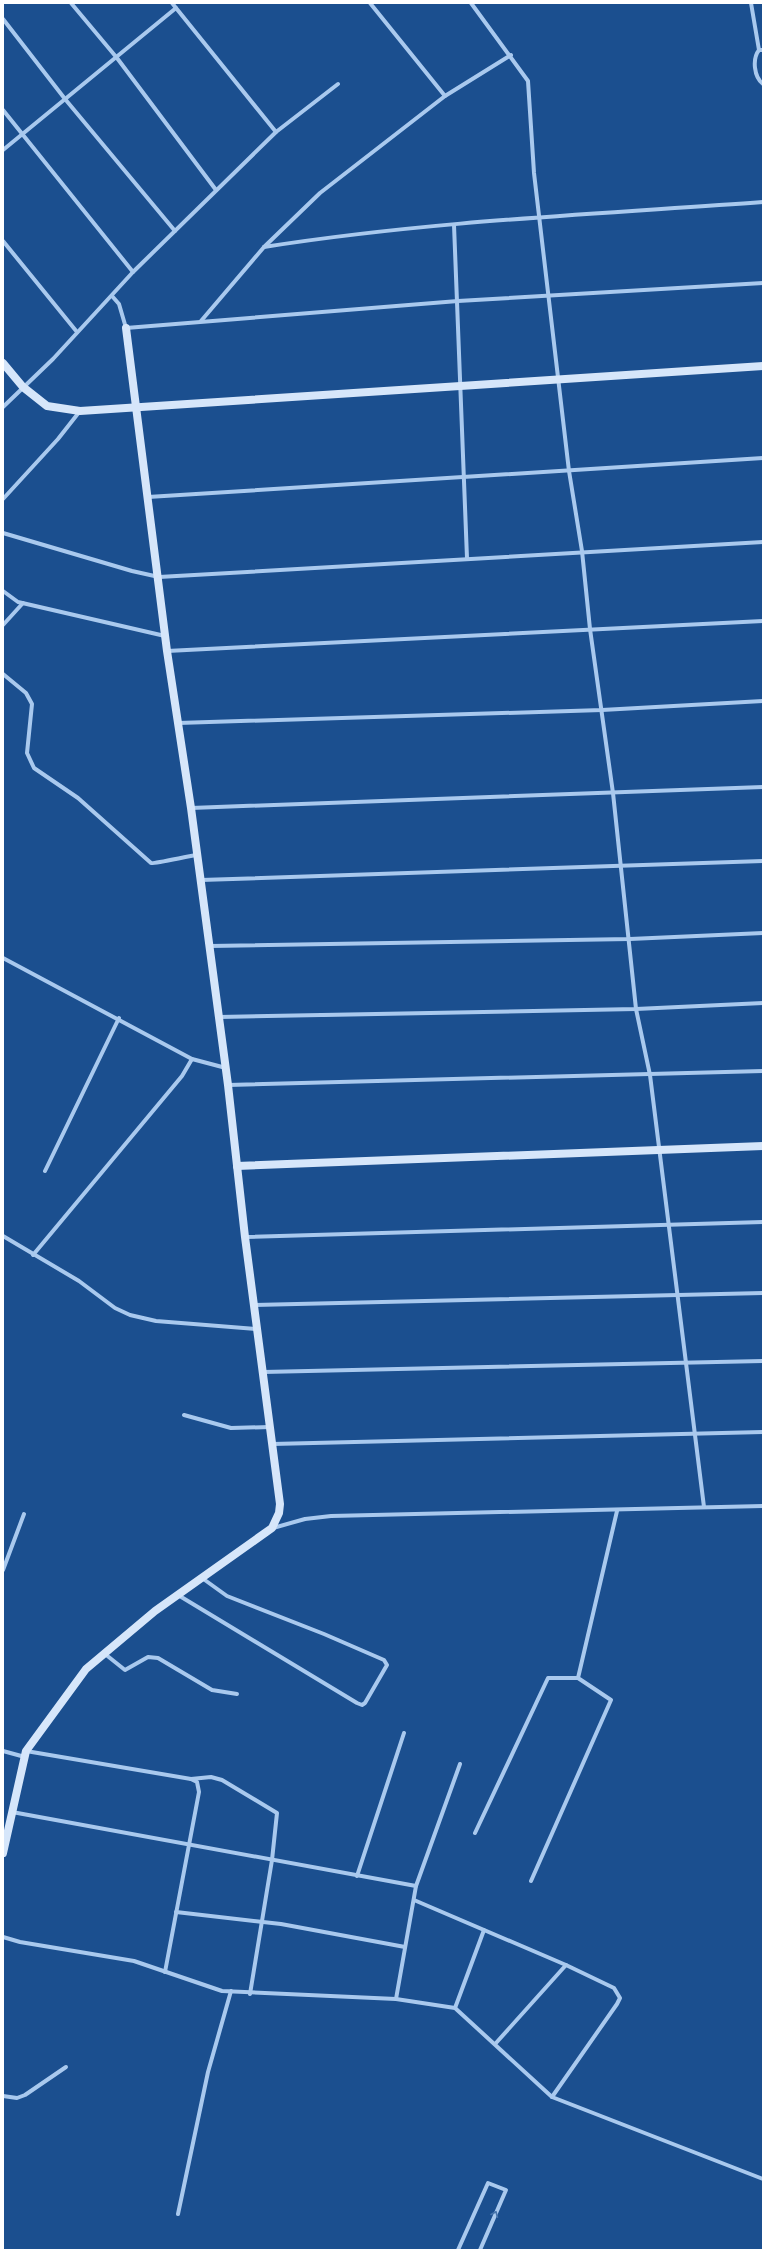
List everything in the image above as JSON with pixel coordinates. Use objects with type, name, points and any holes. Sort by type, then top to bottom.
[{"type":"street","points":[[71,3],[117,58],[216,190]]},
{"type":"street","points":[[172,3],[276,132]]},
{"type":"street","points":[[370,3],[445,96]]},
{"type":"street","points":[[471,3],[528,81],[534,173],[569,472],[582,551],[590,629],[613,793],[630,939],[636,1009],[650,1075],[658,1149],[704,1507]]},
{"type":"street","points":[[751,3],[761,50],[756,54],[755,64],[759,81],[763,84]]},
{"type":"street","points":[[3,150],[22,133],[117,58],[176,8]]},
{"type":"street","points":[[3,19],[65,99],[175,231]]},
{"type":"street","points":[[201,321],[264,247],[320,192],[445,96],[511,56]]},
{"type":"street","points":[[3,407],[112,296],[133,272],[276,132],[338,84]]},
{"type":"street","points":[[3,110],[133,272]]},
{"type":"street","points":[[264,247],[325,238],[454,225],[763,202]]},
{"type":"street","points":[[454,225],[467,558]]},
{"type":"street","points":[[3,241],[77,332]]},
{"type":"street","points":[[126,328],[458,301],[763,283]]},
{"type":"street","points":[[112,296],[119,304],[126,328],[147,497],[159,577],[167,652],[191,808],[226,1068],[245,1237],[280,1504],[279,1513],[272,1528]]},
{"type":"street","points":[[3,363],[23,387],[47,406],[80,411],[558,381],[763,366]]},
{"type":"street","points":[[3,499],[58,439],[80,411]]},
{"type":"street","points":[[147,497],[464,476],[569,472],[763,458]]},
{"type":"street","points":[[3,533],[125,569],[159,577],[582,551],[763,542]]},
{"type":"street","points":[[3,591],[18,602],[166,637]]},
{"type":"street","points":[[3,625],[23,603]]},
{"type":"street","points":[[167,652],[763,621]]},
{"type":"street","points":[[3,674],[26,693],[32,704],[27,753],[34,768],[78,798],[151,864],[155,865],[178,857],[197,855]]},
{"type":"street","points":[[178,723],[602,710],[763,701]]},
{"type":"street","points":[[191,808],[763,787]]},
{"type":"street","points":[[201,880],[763,861]]},
{"type":"street","points":[[210,946],[630,939],[763,932]]},
{"type":"street","points":[[3,958],[119,1018],[192,1059],[226,1068]]},
{"type":"street","points":[[219,1017],[636,1009],[763,1003]]},
{"type":"street","points":[[45,1171],[119,1018]]},
{"type":"street","points":[[33,1255],[182,1076],[192,1059]]},
{"type":"street","points":[[228,1085],[763,1071]]},
{"type":"street","points":[[238,1166],[763,1146]]},
{"type":"street","points":[[245,1237],[763,1222]]},
{"type":"street","points":[[3,1236],[79,1281],[116,1308],[130,1315],[156,1321],[257,1329]]},
{"type":"street","points":[[254,1305],[763,1293]]},
{"type":"street","points":[[262,1372],[763,1361]]},
{"type":"street","points":[[184,1415],[231,1428],[270,1427]]},
{"type":"street","points":[[272,1444],[694,1435],[763,1432]]},
{"type":"street","points":[[3,1853],[25,1754],[86,1669],[155,1611],[272,1528],[305,1519],[331,1516],[617,1511],[763,1506]]},
{"type":"street","points":[[578,1678],[617,1511]]},
{"type":"street","points":[[3,1570],[24,1514]]},
{"type":"street","points":[[178,1595],[357,1703],[362,1705],[365,1703],[386,1665],[384,1660],[324,1634],[227,1596],[201,1578]]},
{"type":"street","points":[[105,1653],[125,1670],[148,1657],[158,1658],[212,1690],[237,1694]]},
{"type":"street","points":[[475,1833],[548,1678],[578,1678],[610,1700],[531,1881]]},
{"type":"street","points":[[357,1876],[404,1733]]},
{"type":"street","points":[[3,1751],[191,1779],[212,1777],[222,1780],[275,1810],[277,1817],[272,1860],[250,1994]]},
{"type":"street","points":[[396,1999],[416,1886],[460,1764]]},
{"type":"street","points":[[165,1972],[199,1792],[196,1782],[191,1779]]},
{"type":"street","points":[[12,1812],[188,1846],[416,1886]]},
{"type":"street","points":[[414,1900],[566,1965],[614,1988],[620,1998],[552,2097]]},
{"type":"street","points":[[176,1912],[262,1922],[405,1947]]},
{"type":"street","points":[[455,2008],[484,1930]]},
{"type":"street","points":[[3,1937],[20,1942],[134,1961],[222,1991],[250,1994],[396,1999],[455,2008],[496,2043],[552,2097],[763,2179]]},
{"type":"street","points":[[496,2043],[566,1965]]},
{"type":"street","points":[[178,2214],[208,2072],[232,1991]]},
{"type":"street","points":[[3,2096],[17,2098],[25,2095],[66,2067]]},
{"type":"street","points":[[458,2250],[488,2183],[506,2190],[480,2250]]}]
